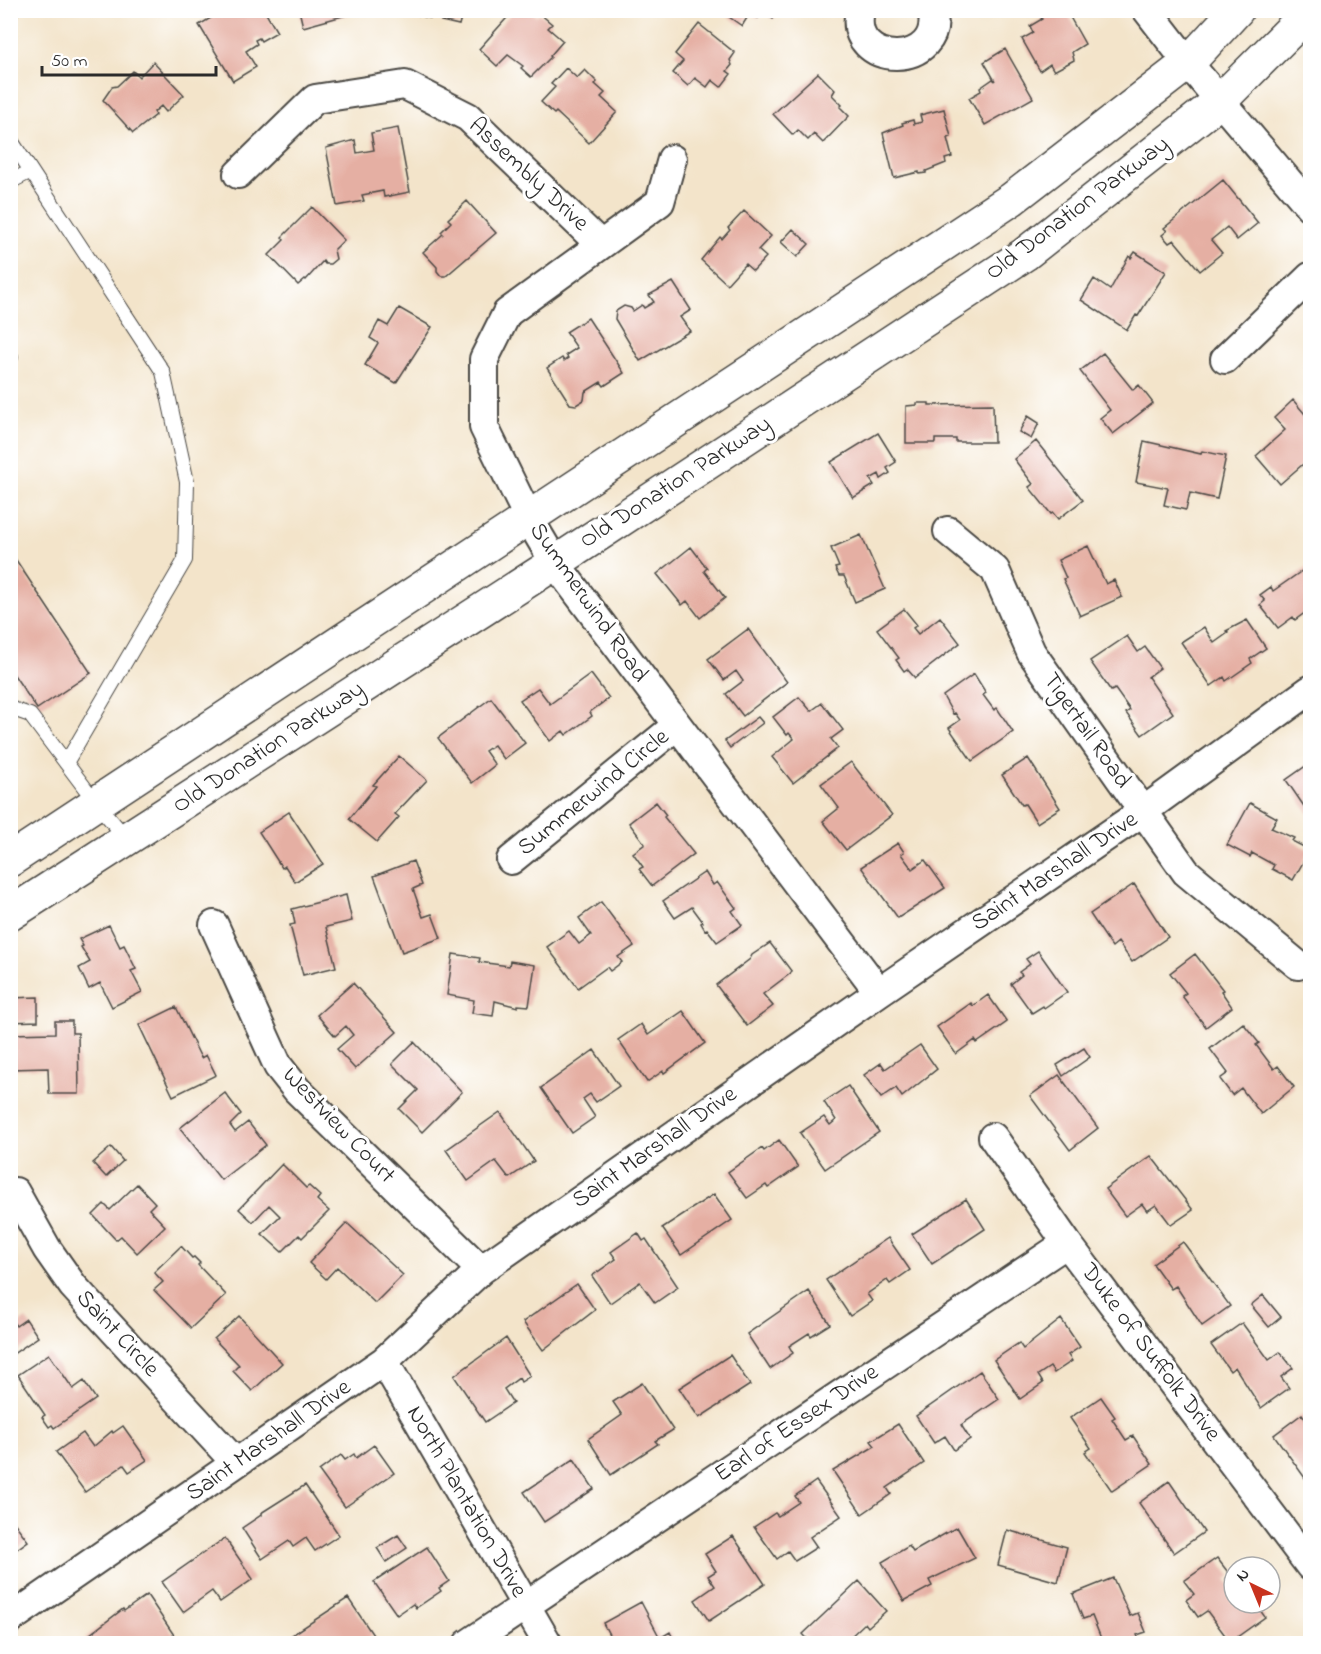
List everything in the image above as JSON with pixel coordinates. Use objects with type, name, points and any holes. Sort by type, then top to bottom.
[{"type":"street","points":[[860,10],[859,25],[863,36],[870,46],[890,57],[902,57],[922,46],[933,26],[932,10]]},
{"type":"street","points":[[1147,10],[1188,63],[1311,207]]},
{"type":"street","name":"Old Donation Parkway","points":[[10,861],[1012,199],[1188,63],[1237,10]]},
{"type":"street","name":"Old Donation Parkway","points":[[10,914],[555,564],[1024,254],[1221,100],[1311,11]]},
{"type":"street","name":"Assembly Drive","points":[[238,174],[315,99],[405,85],[468,117],[600,244]]},
{"type":"street","name":"Summerwind Road","points":[[672,159],[660,202],[507,314],[484,359],[484,427],[529,519],[555,564],[879,992]]},
{"type":"street","points":[[1225,359],[1311,277]]},
{"type":"street","name":"Tigertail Road","points":[[948,531],[995,570],[1031,652],[1186,872],[1298,965]]},
{"type":"street","name":"Saint Marshall Drive","points":[[10,1619],[384,1361],[482,1270],[879,992],[1142,812],[1311,690]]},
{"type":"street","name":"Summerwind Circle","points":[[512,860],[676,726]]},
{"type":"street","name":"Westview Court","points":[[214,926],[278,1066],[297,1090],[482,1270]]},
{"type":"street","name":"Duke of Suffolk Drive","points":[[993,1137],[1067,1243],[1311,1566]]},
{"type":"street","name":"Saint Circle","points":[[15,1192],[46,1249],[73,1286],[236,1463]]},
{"type":"street","name":"Earl of Essex Drive","points":[[468,1644],[1067,1243]]},
{"type":"street","name":"North Plantation Drive","points":[[384,1361],[548,1644]]},
{"type":"lane","points":[[10,139],[163,372],[187,482],[185,560],[66,763]]},
{"type":"lane","points":[[10,182],[31,171]]},
{"type":"lane","points":[[10,708],[30,715],[97,804],[127,839]]},
{"type":"building","points":[[233,10],[264,10],[277,32],[261,41],[259,38],[255,40],[257,44],[246,51],[256,67],[233,81],[199,25],[219,13],[222,17]]},
{"type":"building","points":[[299,10],[361,10],[361,11],[303,27]]},
{"type":"building","points":[[413,10],[463,10],[459,25],[441,21],[442,18],[431,15],[430,18],[412,14]]},
{"type":"building","points":[[514,10],[530,10],[536,16],[539,13],[552,24],[548,28],[563,41],[531,77],[521,68],[523,66],[508,55],[497,66],[479,49]]},
{"type":"building","points":[[719,10],[778,10],[773,19],[763,12],[758,18],[750,13],[742,26]]},
{"type":"building","points":[[1045,10],[1056,10],[1057,12],[1066,10],[1085,44],[1072,52],[1074,60],[1054,71],[1050,64],[1040,71],[1022,39],[1033,33],[1030,26],[1042,19],[1039,14]]},
{"type":"building","points":[[699,24],[735,53],[730,60],[732,65],[727,71],[731,74],[721,87],[712,80],[707,87],[695,78],[688,86],[673,73],[683,61],[675,54]]},
{"type":"building","points":[[1005,49],[1033,98],[985,125],[969,98],[981,91],[980,88],[993,79],[995,81],[984,62]]},
{"type":"building","points":[[153,62],[184,95],[166,112],[161,106],[154,112],[156,115],[133,133],[103,100],[112,87],[117,86],[133,71],[139,77]]},
{"type":"building","points":[[566,68],[577,78],[585,70],[605,93],[601,97],[617,112],[589,143],[556,112],[554,114],[541,102],[555,87],[551,84]]},
{"type":"building","points":[[818,73],[835,90],[832,95],[849,116],[823,143],[814,134],[808,140],[798,130],[793,135],[773,114]]},
{"type":"building","points":[[944,109],[951,137],[947,138],[952,157],[945,159],[946,163],[926,173],[919,174],[919,172],[894,178],[883,133],[903,125],[902,123],[913,120],[914,124],[922,122],[920,115]]},
{"type":"building","points":[[398,128],[410,192],[384,197],[383,191],[362,195],[364,201],[337,206],[326,148],[355,140],[357,153],[374,150],[371,133]]},
{"type":"building","points":[[1223,180],[1258,223],[1237,240],[1227,227],[1211,240],[1222,253],[1200,271],[1174,240],[1169,243],[1162,235],[1167,231],[1164,228]]},
{"type":"building","points":[[467,201],[496,233],[446,276],[441,276],[437,267],[423,252],[443,234],[441,232],[451,222],[448,219]]},
{"type":"building","points":[[312,207],[344,240],[334,250],[336,259],[330,264],[325,264],[323,261],[306,280],[298,285],[269,255],[284,240],[282,237]]},
{"type":"building","points":[[744,211],[771,236],[758,250],[766,257],[753,271],[745,264],[727,284],[701,260],[720,237],[722,239],[730,230],[728,228]]},
{"type":"building","points":[[793,229],[809,244],[797,257],[781,242]]},
{"type":"building","points":[[1135,252],[1166,272],[1127,330],[1081,300],[1094,279],[1110,290],[1129,256],[1131,258]]},
{"type":"building","points":[[673,282],[691,310],[680,317],[690,331],[640,361],[615,319],[616,311],[624,306],[633,311],[642,305],[644,308],[654,302],[649,295]]},
{"type":"building","points":[[399,308],[432,327],[396,383],[365,365],[378,343],[370,338],[379,321],[388,326]]},
{"type":"building","points":[[588,318],[624,373],[604,386],[601,382],[585,392],[584,400],[576,405],[570,404],[547,368],[562,358],[564,361],[568,358],[566,355],[577,348],[566,332]]},
{"type":"building","points":[[1103,353],[1133,390],[1139,385],[1153,403],[1113,434],[1100,418],[1110,410],[1080,371]]},
{"type":"building","points":[[1293,400],[1310,420],[1310,458],[1280,484],[1256,456],[1285,430],[1274,418]]},
{"type":"building","points":[[917,403],[929,403],[929,405],[993,404],[994,442],[956,442],[956,439],[935,439],[935,443],[906,443],[906,406],[917,405]]},
{"type":"building","points":[[1028,416],[1039,423],[1031,439],[1019,432]]},
{"type":"building","points":[[878,433],[896,462],[887,468],[890,473],[881,479],[879,474],[870,479],[874,485],[853,498],[831,462]]},
{"type":"building","points":[[1036,441],[1083,500],[1058,519],[1053,513],[1051,514],[1029,487],[1033,484],[1014,459]]},
{"type":"building","points":[[1144,441],[1201,454],[1202,451],[1226,456],[1217,499],[1190,493],[1186,510],[1164,505],[1168,488],[1136,482]]},
{"type":"building","points":[[861,535],[885,589],[855,602],[844,576],[839,576],[835,568],[839,567],[831,548]]},
{"type":"building","points":[[1088,546],[1106,584],[1114,580],[1122,597],[1080,616],[1063,579],[1066,578],[1058,560]]},
{"type":"building","points":[[691,547],[707,568],[704,571],[725,598],[700,618],[687,601],[682,605],[657,574]]},
{"type":"building","points":[[10,551],[91,673],[37,709],[10,669]]},
{"type":"building","points":[[1309,566],[1310,609],[1295,620],[1293,617],[1278,628],[1260,605],[1265,601],[1260,595],[1271,587],[1273,591]]},
{"type":"building","points":[[904,609],[917,625],[913,628],[918,634],[940,617],[960,643],[915,678],[907,669],[904,671],[896,660],[899,658],[877,629]]},
{"type":"building","points":[[1247,620],[1266,648],[1250,659],[1252,663],[1226,681],[1224,677],[1211,686],[1181,642],[1204,627],[1214,643],[1228,633],[1226,631]]},
{"type":"building","points":[[748,629],[787,682],[743,716],[726,694],[743,681],[736,671],[724,680],[708,659]]},
{"type":"building","points":[[1127,636],[1138,652],[1145,647],[1160,668],[1148,677],[1173,713],[1142,735],[1126,713],[1130,710],[1115,689],[1111,691],[1090,661]]},
{"type":"building","points":[[591,674],[609,698],[590,712],[592,716],[566,735],[563,731],[550,741],[520,700],[538,688],[550,704]]},
{"type":"building","points":[[974,674],[986,693],[983,695],[994,710],[997,708],[1013,732],[972,761],[949,728],[960,720],[955,713],[953,714],[943,696]]},
{"type":"building","points":[[799,697],[811,711],[822,703],[843,730],[831,739],[838,748],[793,783],[772,757],[794,739],[789,733],[787,735],[773,717]]},
{"type":"building","points":[[491,698],[525,743],[504,759],[494,745],[485,751],[495,765],[472,783],[438,738]]},
{"type":"building","points":[[758,717],[763,723],[730,748],[725,741]]},
{"type":"building","points":[[399,756],[427,780],[395,814],[399,817],[377,842],[349,819],[376,786],[373,785]]},
{"type":"building","points":[[1028,758],[1060,808],[1037,823],[1002,775]]},
{"type":"building","points":[[851,762],[892,815],[846,850],[823,821],[839,808],[821,784]]},
{"type":"building","points":[[1310,763],[1310,815],[1286,780]]},
{"type":"building","points":[[656,802],[666,815],[664,817],[694,854],[652,886],[639,869],[643,867],[633,853],[645,844],[629,823]]},
{"type":"building","points":[[1250,803],[1277,818],[1271,828],[1294,838],[1292,841],[1310,850],[1293,880],[1272,869],[1274,865],[1252,853],[1250,857],[1227,845]]},
{"type":"building","points":[[289,812],[323,864],[295,882],[285,866],[282,868],[259,832]]},
{"type":"building","points":[[898,843],[904,852],[901,854],[912,869],[925,860],[945,888],[898,918],[861,867]]},
{"type":"building","points":[[413,861],[422,885],[413,889],[423,917],[432,914],[441,938],[402,952],[374,876]]},
{"type":"building","points":[[705,872],[713,885],[717,882],[736,908],[732,911],[742,925],[717,942],[707,929],[705,930],[701,923],[703,922],[692,907],[675,918],[663,901]]},
{"type":"building","points":[[1134,884],[1168,937],[1132,962],[1118,942],[1112,947],[1090,914]]},
{"type":"building","points":[[346,895],[352,921],[326,927],[336,967],[303,975],[290,925],[295,924],[292,909]]},
{"type":"building","points":[[601,902],[634,946],[618,957],[622,962],[610,971],[607,967],[578,988],[547,947],[569,931],[579,944],[591,935],[579,918]]},
{"type":"building","points":[[109,925],[120,947],[124,945],[136,969],[131,971],[142,992],[112,1007],[100,983],[89,989],[79,968],[90,962],[79,939]]},
{"type":"building","points":[[770,943],[792,972],[763,994],[773,1006],[747,1026],[716,985]]},
{"type":"building","points":[[1038,951],[1067,992],[1044,1008],[1043,1006],[1032,1013],[1011,984],[1022,975],[1019,972],[1030,964],[1026,959]]},
{"type":"building","points":[[453,954],[480,958],[479,962],[509,966],[510,961],[535,965],[529,1006],[518,1005],[518,1007],[495,1001],[493,1016],[472,1013],[474,1000],[447,995]]},
{"type":"building","points":[[1195,954],[1223,990],[1221,991],[1232,1007],[1206,1027],[1182,996],[1186,993],[1170,973]]},
{"type":"building","points":[[353,983],[397,1032],[355,1069],[337,1049],[353,1035],[346,1026],[335,1036],[317,1015]]},
{"type":"building","points":[[988,995],[1007,1022],[977,1043],[975,1040],[956,1054],[937,1027],[971,1003],[973,1006]]},
{"type":"building","points":[[38,997],[38,1021],[10,1022],[10,998]]},
{"type":"building","points":[[176,1007],[201,1058],[206,1055],[216,1075],[173,1096],[139,1025]]},
{"type":"building","points":[[683,1011],[705,1043],[664,1073],[663,1071],[647,1082],[618,1040],[641,1024],[648,1035]]},
{"type":"building","points":[[55,1021],[72,1021],[72,1033],[78,1033],[79,1094],[49,1094],[48,1068],[10,1069],[10,1034],[55,1033]]},
{"type":"building","points":[[1243,1023],[1259,1043],[1256,1045],[1274,1069],[1278,1066],[1294,1087],[1261,1114],[1241,1088],[1232,1095],[1220,1079],[1228,1073],[1210,1049]]},
{"type":"building","points":[[414,1042],[462,1092],[422,1132],[399,1109],[418,1090],[392,1064]]},
{"type":"building","points":[[920,1045],[937,1069],[902,1097],[896,1088],[881,1098],[864,1075],[881,1063],[885,1069]]},
{"type":"building","points":[[1084,1048],[1090,1057],[1063,1076],[1057,1065]]},
{"type":"building","points":[[594,1050],[619,1086],[596,1102],[590,1094],[583,1099],[595,1117],[572,1133],[541,1088]]},
{"type":"building","points":[[1059,1075],[1098,1128],[1070,1150],[1030,1096]]},
{"type":"building","points":[[848,1086],[879,1132],[825,1169],[800,1133],[824,1117],[830,1125],[836,1120],[824,1102]]},
{"type":"building","points":[[225,1093],[241,1114],[230,1125],[235,1132],[248,1122],[266,1145],[221,1180],[180,1128]]},
{"type":"building","points":[[500,1112],[534,1161],[509,1178],[496,1161],[468,1181],[446,1150]]},
{"type":"building","points":[[779,1140],[798,1167],[768,1188],[766,1185],[747,1198],[728,1172],[762,1148],[764,1151]]},
{"type":"building","points":[[111,1147],[123,1161],[106,1177],[93,1163]]},
{"type":"building","points":[[1151,1156],[1193,1210],[1171,1225],[1156,1205],[1147,1211],[1142,1204],[1125,1216],[1105,1189]]},
{"type":"building","points":[[282,1164],[306,1188],[309,1186],[320,1196],[317,1200],[329,1211],[302,1238],[299,1235],[282,1252],[262,1234],[280,1216],[269,1205],[253,1222],[239,1209]]},
{"type":"building","points":[[137,1184],[155,1203],[149,1209],[165,1226],[137,1253],[121,1236],[116,1240],[93,1215],[104,1204],[110,1210]]},
{"type":"building","points":[[714,1194],[732,1220],[681,1255],[662,1228]]},
{"type":"building","points":[[966,1199],[985,1229],[932,1264],[912,1234]]},
{"type":"building","points":[[347,1223],[403,1275],[375,1303],[337,1267],[326,1279],[309,1263]]},
{"type":"building","points":[[638,1233],[643,1241],[646,1239],[678,1287],[655,1303],[640,1282],[610,1303],[592,1276],[616,1259],[611,1252]]},
{"type":"building","points":[[888,1238],[910,1270],[890,1284],[887,1280],[867,1294],[872,1301],[850,1316],[826,1280]]},
{"type":"building","points":[[1183,1242],[1230,1306],[1202,1326],[1176,1286],[1171,1289],[1153,1264]]},
{"type":"building","points":[[181,1246],[200,1263],[198,1265],[226,1295],[191,1328],[154,1290],[163,1282],[154,1272]]},
{"type":"building","points":[[577,1284],[595,1310],[543,1350],[523,1322]]},
{"type":"building","points":[[809,1291],[830,1324],[811,1336],[809,1333],[789,1346],[793,1353],[770,1369],[747,1334]]},
{"type":"building","points":[[1263,1295],[1281,1317],[1269,1327],[1251,1305]]},
{"type":"building","points":[[239,1316],[282,1363],[252,1391],[233,1371],[239,1365],[214,1339]]},
{"type":"building","points":[[10,1318],[16,1326],[26,1319],[38,1337],[10,1356]]},
{"type":"building","points":[[1061,1319],[1080,1347],[1068,1355],[1072,1361],[1054,1373],[1050,1367],[1038,1375],[1043,1383],[1020,1399],[994,1360],[1019,1343],[1023,1349]]},
{"type":"building","points":[[1242,1323],[1269,1360],[1280,1352],[1293,1368],[1281,1377],[1289,1388],[1261,1408],[1235,1367],[1230,1371],[1211,1345]]},
{"type":"building","points":[[506,1338],[530,1376],[521,1382],[519,1378],[504,1389],[513,1403],[485,1422],[454,1376]]},
{"type":"building","points":[[49,1354],[73,1389],[84,1381],[96,1399],[54,1428],[52,1425],[49,1427],[42,1417],[45,1415],[18,1375]]},
{"type":"building","points":[[730,1355],[750,1385],[699,1418],[679,1388]]},
{"type":"building","points":[[980,1371],[999,1399],[961,1425],[970,1439],[954,1450],[945,1436],[934,1443],[916,1416]]},
{"type":"building","points":[[642,1383],[673,1430],[655,1441],[658,1444],[611,1475],[588,1439],[622,1415],[613,1402]]},
{"type":"building","points":[[1101,1397],[1115,1417],[1112,1419],[1126,1440],[1133,1436],[1152,1464],[1112,1491],[1085,1452],[1091,1448],[1070,1418]]},
{"type":"building","points":[[1302,1414],[1310,1426],[1310,1485],[1274,1435]]},
{"type":"building","points":[[898,1424],[924,1463],[887,1488],[891,1494],[862,1514],[833,1471],[875,1446],[871,1441]]},
{"type":"building","points":[[123,1426],[147,1460],[129,1472],[124,1465],[85,1492],[56,1452],[83,1433],[93,1447],[112,1431],[113,1433]]},
{"type":"building","points":[[374,1445],[394,1473],[345,1507],[319,1471],[341,1455],[345,1460],[354,1454],[356,1458]]},
{"type":"building","points":[[574,1459],[594,1489],[544,1522],[524,1492]]},
{"type":"building","points":[[816,1481],[841,1516],[810,1537],[817,1547],[795,1561],[788,1551],[777,1559],[754,1527],[775,1513],[778,1516],[799,1502],[795,1496]]},
{"type":"building","points":[[1169,1481],[1204,1532],[1174,1553],[1139,1503]]},
{"type":"building","points":[[305,1485],[339,1535],[315,1551],[306,1538],[293,1547],[289,1541],[262,1559],[242,1528]]},
{"type":"building","points":[[10,1517],[28,1541],[10,1554]]},
{"type":"building","points":[[957,1527],[975,1558],[929,1580],[932,1586],[904,1601],[882,1562],[909,1546],[913,1552]]},
{"type":"building","points":[[1007,1530],[1067,1547],[1058,1582],[998,1565]]},
{"type":"building","points":[[398,1535],[407,1548],[386,1562],[377,1548]]},
{"type":"building","points":[[733,1536],[765,1584],[709,1621],[695,1600],[715,1586],[708,1576],[716,1571],[705,1554]]},
{"type":"building","points":[[225,1538],[253,1579],[220,1602],[212,1591],[183,1612],[162,1582]]},
{"type":"building","points":[[427,1547],[449,1581],[439,1588],[441,1591],[416,1608],[413,1604],[397,1615],[374,1582]]},
{"type":"building","points":[[1217,1558],[1222,1564],[1222,1615],[1264,1615],[1265,1617],[1230,1642],[1207,1611],[1198,1617],[1186,1600],[1194,1594],[1184,1581]]},
{"type":"building","points":[[1113,1578],[1130,1616],[1138,1613],[1146,1632],[1137,1635],[1141,1644],[1094,1644],[1102,1641],[1092,1616],[1083,1619],[1073,1594]]},
{"type":"building","points":[[859,1581],[886,1611],[868,1627],[865,1623],[847,1640],[850,1644],[812,1644],[803,1634]]},
{"type":"building","points":[[147,1595],[180,1644],[146,1644],[143,1640],[139,1644],[89,1644],[85,1638],[123,1609],[124,1611]]},
{"type":"building","points":[[348,1598],[373,1635],[360,1644],[293,1644],[289,1637]]},
{"type":"building","points":[[641,1602],[660,1638],[670,1632],[676,1644],[614,1644],[603,1623]]}]
